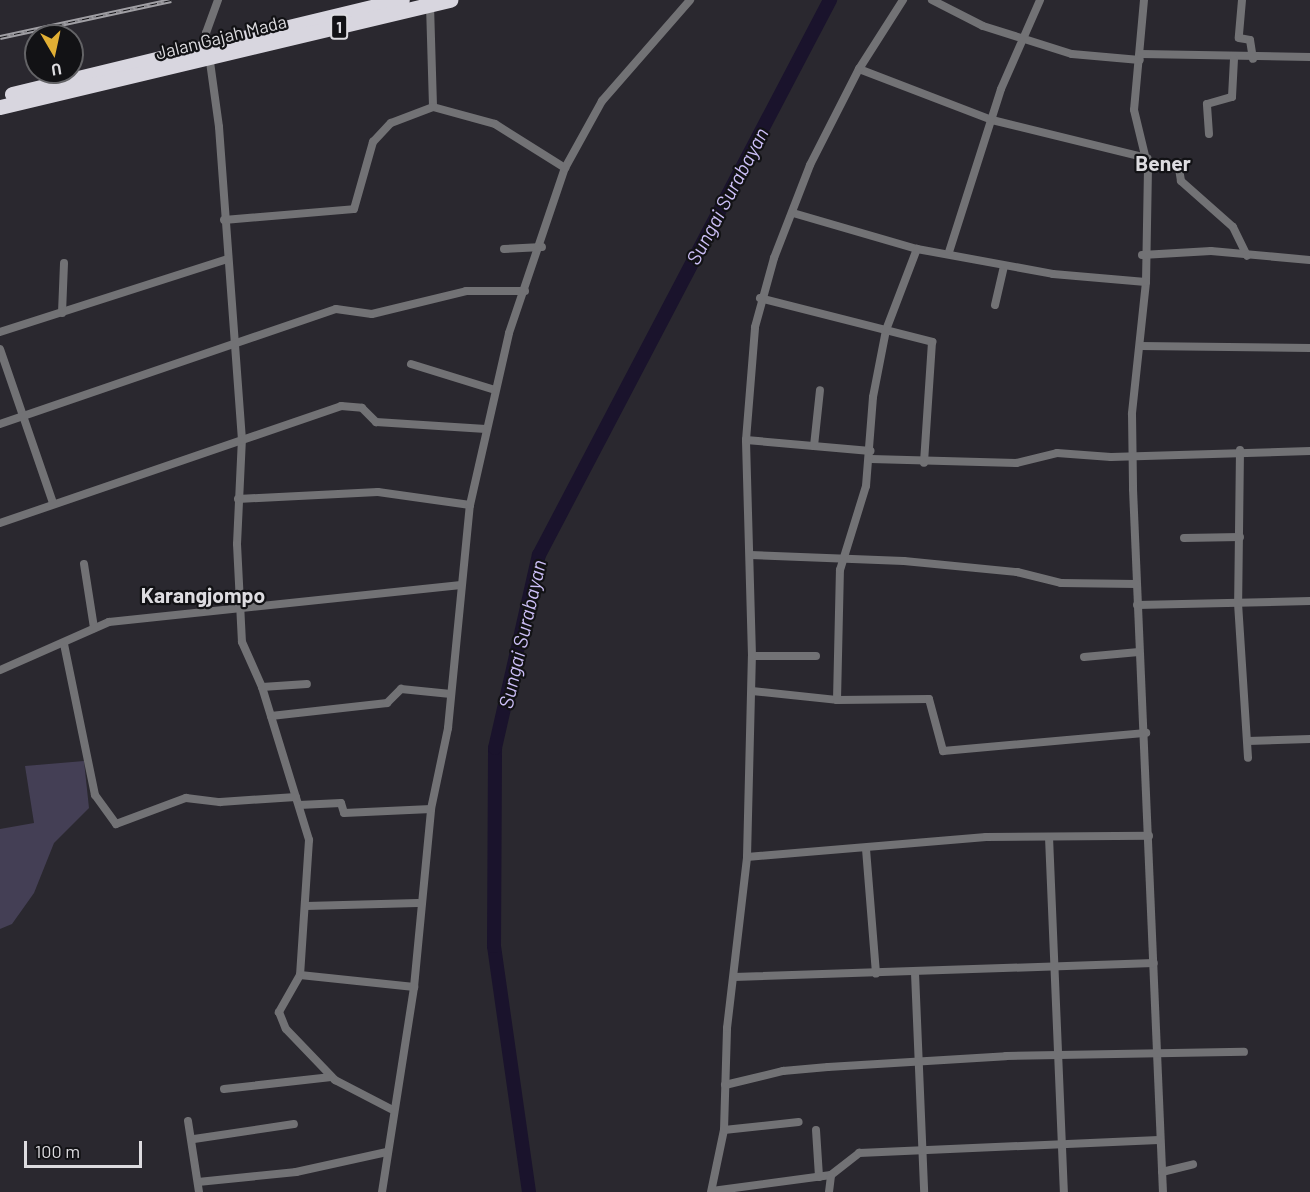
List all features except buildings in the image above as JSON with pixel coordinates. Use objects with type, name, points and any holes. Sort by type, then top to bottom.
[{"type":"highway","name":"Jalan Gajah Mada","points":[[0,107],[218,52],[402,0]]},
{"type":"highway","name":"Jalan Gajah Mada","points":[[0,97],[218,52],[450,0]]},
{"type":"street","points":[[218,0],[206,33],[218,52],[219,127],[229,219],[228,259],[242,345],[247,437],[242,499],[242,642],[262,687],[309,840],[300,975],[281,1003],[280,1019],[332,1077],[355,1095],[392,1109]]},
{"type":"street","points":[[382,1192],[392,1109],[414,987],[418,903],[431,809],[451,694],[460,585],[470,506],[495,390],[566,168],[602,101],[690,0]]},
{"type":"street","points":[[903,0],[859,69],[810,165],[794,213],[760,298],[746,440],[752,656],[747,857],[724,1085],[724,1130],[712,1192],[831,1175],[860,1153],[925,1153],[1159,1140]]},
{"type":"street","points":[[932,0],[975,23],[1072,54],[1253,59],[1310,57]]},
{"type":"street","points":[[949,252],[992,120],[1040,0]]},
{"type":"street","points":[[1144,0],[1144,56],[1134,110],[1147,158],[1142,255],[1146,282],[1146,347],[1133,456],[1136,584],[1142,605],[1139,652],[1146,733],[1159,1140],[1163,1192]]},
{"type":"street","points":[[1242,0],[1239,38],[1250,40],[1253,59]]},
{"type":"street","points":[[430,5],[433,107]]},
{"type":"street","points":[[1209,134],[1207,104],[1232,97],[1234,58]]},
{"type":"street","points":[[859,69],[992,120],[1147,158]]},
{"type":"street","points":[[229,219],[354,209],[373,142],[391,123],[433,107],[495,124],[566,168]]},
{"type":"street","points":[[1178,162],[1181,181],[1233,227],[1247,256]]},
{"type":"street","points":[[794,213],[917,249],[949,252],[1004,266],[1146,282]]},
{"type":"street","points":[[504,249],[542,247]]},
{"type":"street","points":[[837,700],[837,605],[871,455],[873,397],[886,330],[917,249]]},
{"type":"street","points":[[1142,255],[1211,251],[1310,260]]},
{"type":"street","points":[[0,332],[228,259]]},
{"type":"street","points":[[62,313],[64,263]]},
{"type":"street","points":[[995,305],[1004,266]]},
{"type":"street","points":[[0,424],[242,345],[336,309],[372,314],[466,291],[525,291]]},
{"type":"street","points":[[760,298],[886,330],[934,345],[924,463]]},
{"type":"street","points":[[1146,347],[1310,348]]},
{"type":"street","points":[[0,349],[52,503]]},
{"type":"street","points":[[411,364],[495,390]]},
{"type":"street","points":[[814,446],[820,390]]},
{"type":"street","points":[[0,523],[52,503],[341,406],[362,408],[376,422],[486,429]]},
{"type":"street","points":[[746,440],[814,446],[924,463],[1016,463],[1057,453],[1133,456],[1240,450],[1310,451]]},
{"type":"street","points":[[1240,450],[1238,603],[1248,758]]},
{"type":"street","points":[[242,499],[378,492],[470,506]]},
{"type":"street","points":[[1184,538],[1240,537]]},
{"type":"street","points":[[750,555],[846,558],[1006,571],[1061,583],[1136,584]]},
{"type":"street","points":[[84,564],[94,628]]},
{"type":"street","points":[[0,670],[64,644],[94,628],[243,608],[460,585]]},
{"type":"street","points":[[1142,605],[1310,601]]},
{"type":"street","points":[[64,644],[95,795],[116,824],[186,798],[341,803],[344,813],[431,809]]},
{"type":"street","points":[[1084,657],[1139,652]]},
{"type":"street","points":[[752,656],[816,656]]},
{"type":"street","points":[[262,687],[307,684]]},
{"type":"street","points":[[271,716],[387,703],[401,689],[451,694]]},
{"type":"street","points":[[752,691],[837,700],[929,699],[943,751],[1146,733]]},
{"type":"street","points":[[1248,741],[1310,739]]},
{"type":"street","points":[[747,857],[866,849],[986,837],[1149,836]]},
{"type":"street","points":[[1049,837],[1051,966],[1064,1192]]},
{"type":"street","points":[[866,849],[876,974]]},
{"type":"street","points":[[306,906],[418,903]]},
{"type":"street","points":[[734,977],[915,974],[1154,963]]},
{"type":"street","points":[[915,974],[922,1063],[924,1192]]},
{"type":"street","points":[[300,975],[414,987]]},
{"type":"street","points":[[724,1085],[783,1071],[1157,1051],[1244,1052]]},
{"type":"street","points":[[224,1089],[332,1077]]},
{"type":"street","points":[[188,1120],[194,1139],[199,1187],[296,1172],[387,1152]]},
{"type":"street","points":[[724,1130],[799,1122]]},
{"type":"street","points":[[194,1139],[294,1124]]},
{"type":"street","points":[[816,1130],[819,1177]]},
{"type":"street","points":[[1162,1172],[1193,1164]]},
{"type":"street","points":[[829,1192],[831,1175]]},
{"type":"shaded area","points":[[84,761],[89,808],[54,843],[34,893],[12,924],[0,929],[0,829],[34,823],[25,766]]},
{"type":"waterway","name":"Sungai Surabayan","points":[[529,1192],[494,946],[495,748],[539,555],[830,0]]},
{"type":"railway","points":[[0,37],[171,0]]},
{"type":"district","name":"Bener","points":[[1163,163]]},
{"type":"district","name":"Karangjompo","points":[[203,595]]}]
